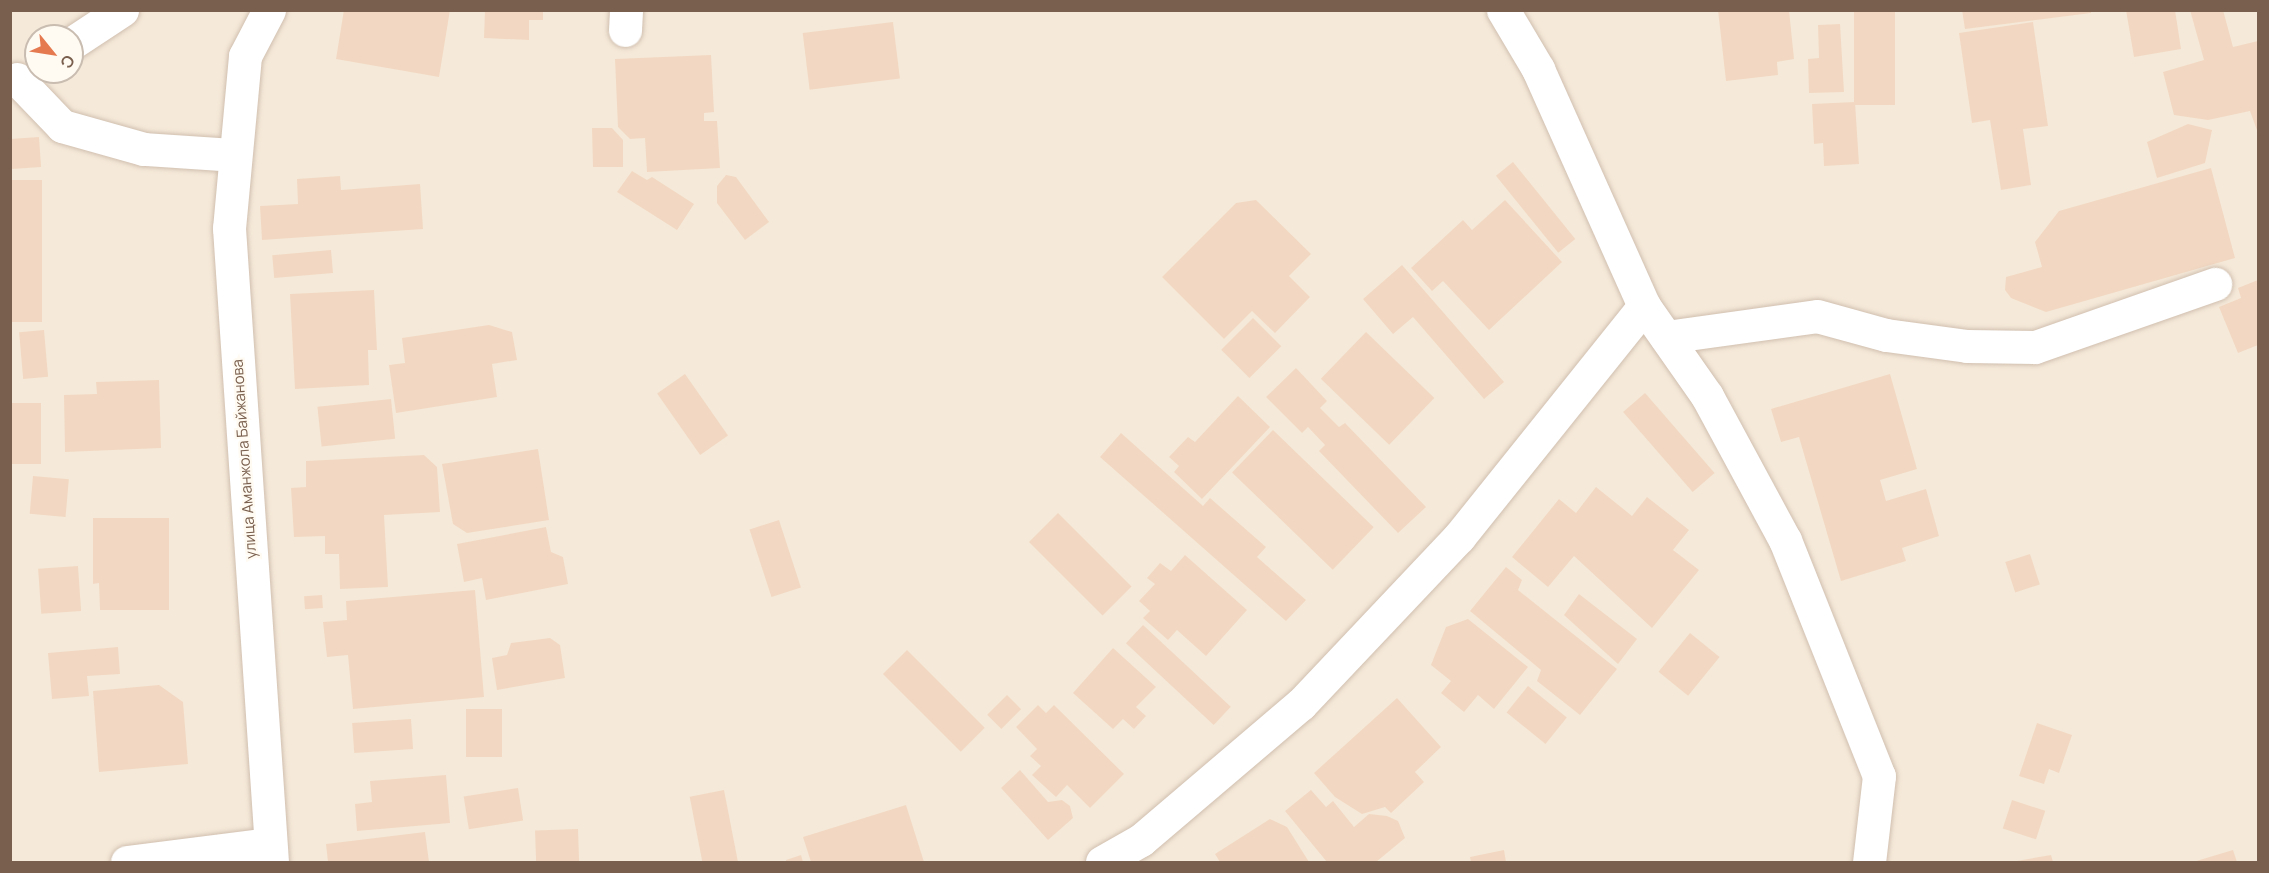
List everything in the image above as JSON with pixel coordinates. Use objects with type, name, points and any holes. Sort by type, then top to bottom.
[{"type":"street","points":[[84,35],[122,10]]},
{"type":"street","name":"улица Аманжола Байжанова","points":[[269,10],[245,56],[229,228],[271,853]]},
{"type":"street","points":[[1503,10],[1538,69],[1644,306],[1707,396],[1785,540],[1879,776],[1869,862]]},
{"type":"street","points":[[21,76],[62,126],[144,149],[235,156]]},
{"type":"street","points":[[1666,337],[1817,316],[1886,335],[1967,346],[2035,347],[2215,284]]},
{"type":"street","points":[[1102,862],[1141,840],[1301,704],[1459,537],[1556,423],[1644,306]]},
{"type":"street","points":[[127,862],[271,853]]},
{"type":"shaded area","points":[[11,11],[2258,11],[2258,862],[11,862]]},
{"type":"building","points":[[344,10],[450,10],[439,77],[336,59]]},
{"type":"building","points":[[485,10],[543,10],[543,20],[529,20],[529,40],[484,38]]},
{"type":"building","points":[[1718,10],[1789,10],[1794,59],[1777,62],[1778,75],[1726,81]]},
{"type":"building","points":[[1854,10],[1895,10],[1895,105],[1854,105]]},
{"type":"building","points":[[1962,10],[2091,10],[2091,13],[1965,29]]},
{"type":"building","points":[[2126,10],[2175,10],[2181,49],[2134,57]]},
{"type":"building","points":[[2190,10],[2223,10],[2233,47],[2258,41],[2258,133],[2250,111],[2208,120],[2174,115],[2163,72],[2204,60]]},
{"type":"building","points":[[893,22],[900,79],[810,90],[803,33]]},
{"type":"building","points":[[2033,22],[2048,126],[2023,129],[2031,185],[2001,190],[1990,120],[1972,123],[1959,33]]},
{"type":"building","points":[[1840,24],[1844,92],[1809,93],[1808,59],[1819,58],[1818,25]]},
{"type":"building","points":[[711,55],[714,112],[704,113],[704,121],[717,121],[720,168],[647,172],[645,138],[630,139],[618,127],[615,59]]},
{"type":"building","points":[[1855,102],[1859,164],[1824,166],[1823,143],[1814,144],[1812,104]]},
{"type":"building","points":[[2188,124],[2212,130],[2205,163],[2157,178],[2147,142]]},
{"type":"building","points":[[592,128],[612,128],[623,140],[623,167],[593,167]]},
{"type":"building","points":[[39,137],[41,167],[12,169],[10,139]]},
{"type":"building","points":[[1513,162],[1575,239],[1558,253],[1496,176]]},
{"type":"building","points":[[2211,168],[2235,258],[2046,312],[2011,298],[2005,290],[2006,277],[2042,267],[2035,242],[2059,211]]},
{"type":"building","points":[[632,171],[647,180],[652,177],[694,204],[677,230],[617,192]]},
{"type":"building","points":[[726,175],[736,177],[769,222],[745,240],[717,203],[717,186]]},
{"type":"building","points":[[340,176],[341,190],[420,184],[423,229],[262,240],[260,206],[298,204],[297,179]]},
{"type":"building","points":[[12,180],[42,180],[42,322],[12,322]]},
{"type":"building","points":[[1256,200],[1311,254],[1289,276],[1310,297],[1275,333],[1252,311],[1224,339],[1162,277],[1236,203]]},
{"type":"building","points":[[1505,200],[1562,262],[1489,330],[1443,281],[1432,291],[1411,268],[1463,220],[1472,230]]},
{"type":"building","points":[[331,250],[333,273],[274,278],[272,255]]},
{"type":"building","points":[[1402,265],[1504,382],[1484,399],[1413,317],[1393,334],[1363,299]]},
{"type":"building","points":[[2258,280],[2258,345],[2238,353],[2219,307],[2241,298],[2238,288]]},
{"type":"building","points":[[374,290],[377,350],[368,350],[369,385],[295,389],[290,294]]},
{"type":"building","points":[[1253,318],[1281,346],[1249,378],[1221,350]]},
{"type":"building","points":[[489,325],[512,332],[517,360],[492,364],[497,397],[396,413],[389,365],[405,363],[402,338]]},
{"type":"building","points":[[44,330],[48,377],[23,379],[19,332]]},
{"type":"building","points":[[1366,332],[1434,398],[1389,445],[1321,379]]},
{"type":"building","points":[[1296,368],[1327,401],[1320,408],[1339,427],[1345,423],[1426,507],[1398,533],[1319,451],[1325,445],[1308,427],[1302,433],[1266,397]]},
{"type":"building","points":[[685,374],[728,435],[700,455],[657,394]]},
{"type":"building","points":[[1890,374],[1917,469],[1880,480],[1886,501],[1926,489],[1939,536],[1902,548],[1906,561],[1841,581],[1799,437],[1781,442],[1771,409]]},
{"type":"building","points":[[159,380],[161,448],[65,452],[64,395],[97,394],[96,382]]},
{"type":"building","points":[[1645,393],[1715,473],[1693,492],[1623,412]]},
{"type":"building","points":[[1238,396],[1270,427],[1202,499],[1174,472],[1179,466],[1169,457],[1188,437],[1195,442]]},
{"type":"building","points":[[391,399],[395,439],[322,447],[317,407]]},
{"type":"building","points":[[10,403],[41,403],[41,464],[10,464]]},
{"type":"building","points":[[1273,430],[1374,527],[1333,570],[1232,472]]},
{"type":"building","points":[[1121,433],[1203,506],[1210,498],[1266,547],[1257,557],[1306,600],[1286,621],[1100,457]]},
{"type":"building","points":[[538,449],[549,520],[467,533],[453,524],[442,464]]},
{"type":"building","points":[[424,455],[437,467],[440,512],[384,515],[388,587],[340,589],[339,554],[325,554],[325,536],[294,537],[291,488],[306,487],[306,461]]},
{"type":"building","points":[[33,476],[69,479],[66,517],[30,514]]},
{"type":"building","points":[[1596,487],[1632,516],[1647,497],[1689,530],[1673,550],[1699,570],[1652,628],[1574,556],[1548,587],[1512,557],[1559,499],[1576,513]]},
{"type":"building","points":[[1058,513],[1132,587],[1103,616],[1029,542]]},
{"type":"building","points":[[93,518],[169,518],[169,610],[100,610],[99,583],[93,584]]},
{"type":"building","points":[[779,520],[801,588],[771,597],[750,530]]},
{"type":"building","points":[[546,527],[551,552],[563,557],[568,584],[486,600],[482,578],[464,582],[457,544]]},
{"type":"building","points":[[2030,554],[2040,584],[2015,592],[2005,562]]},
{"type":"building","points":[[1185,555],[1247,610],[1206,656],[1177,630],[1168,640],[1143,618],[1150,611],[1139,601],[1155,584],[1147,578],[1160,563],[1171,571]]},
{"type":"building","points":[[78,566],[81,611],[41,614],[38,569]]},
{"type":"building","points":[[1506,567],[1522,580],[1518,590],[1617,669],[1580,715],[1537,681],[1541,670],[1470,611]]},
{"type":"building","points":[[475,590],[484,697],[353,709],[348,655],[327,657],[323,622],[347,620],[346,601]]},
{"type":"building","points":[[1579,594],[1637,639],[1618,664],[1564,615]]},
{"type":"building","points":[[322,595],[323,608],[305,609],[304,596]]},
{"type":"building","points":[[1468,619],[1528,667],[1494,709],[1478,695],[1464,712],[1441,693],[1451,681],[1431,665],[1446,627]]},
{"type":"building","points":[[1143,625],[1231,707],[1214,725],[1126,643]]},
{"type":"building","points":[[1690,633],[1720,657],[1688,696],[1659,672]]},
{"type":"building","points":[[550,638],[560,645],[565,678],[497,690],[492,658],[507,655],[511,643]]},
{"type":"building","points":[[118,647],[120,674],[87,676],[89,696],[52,699],[48,653]]},
{"type":"building","points":[[1113,648],[1156,687],[1136,707],[1146,716],[1134,729],[1123,719],[1113,729],[1073,693]]},
{"type":"building","points":[[907,650],[985,728],[961,752],[883,674]]},
{"type":"building","points":[[159,685],[183,702],[188,764],[99,772],[93,691]]},
{"type":"building","points":[[1528,686],[1567,717],[1545,744],[1507,712]]},
{"type":"building","points":[[1007,695],[1021,709],[1001,729],[987,715]]},
{"type":"building","points":[[1397,698],[1441,747],[1415,772],[1424,782],[1391,813],[1385,807],[1362,814],[1335,797],[1314,773]]},
{"type":"building","points":[[1038,705],[1046,713],[1054,705],[1124,774],[1090,808],[1067,785],[1056,797],[1032,775],[1041,766],[1030,756],[1037,749],[1016,727]]},
{"type":"building","points":[[466,709],[502,709],[502,757],[466,757]]},
{"type":"building","points":[[411,719],[413,749],[354,753],[352,723]]},
{"type":"building","points":[[2037,723],[2072,735],[2059,773],[2049,769],[2044,784],[2019,776]]},
{"type":"building","points":[[1020,770],[1048,802],[1062,800],[1070,806],[1073,818],[1048,840],[1001,788]]},
{"type":"building","points":[[446,775],[450,823],[357,831],[355,804],[372,802],[370,781]]},
{"type":"building","points":[[518,788],[523,821],[469,829],[464,797]]},
{"type":"building","points":[[724,790],[738,862],[702,862],[690,797]]},
{"type":"building","points":[[1311,790],[1326,807],[1333,801],[1354,827],[1369,814],[1387,816],[1398,821],[1405,838],[1376,862],[1327,862],[1285,811]]},
{"type":"building","points":[[2012,800],[2045,811],[2036,839],[2003,829]]},
{"type":"building","points":[[906,805],[924,862],[811,862],[803,837]]},
{"type":"building","points":[[1270,819],[1287,827],[1309,862],[1220,862],[1215,854]]},
{"type":"building","points":[[578,829],[579,862],[536,862],[535,831]]},
{"type":"building","points":[[425,832],[429,862],[328,862],[326,844]]},
{"type":"building","points":[[1504,850],[1506,862],[1471,862],[1470,857]]},
{"type":"building","points":[[2233,850],[2237,862],[2193,862]]},
{"type":"building","points":[[801,855],[803,862],[786,862],[786,860]]},
{"type":"building","points":[[2051,855],[2053,862],[2017,861]]}]
